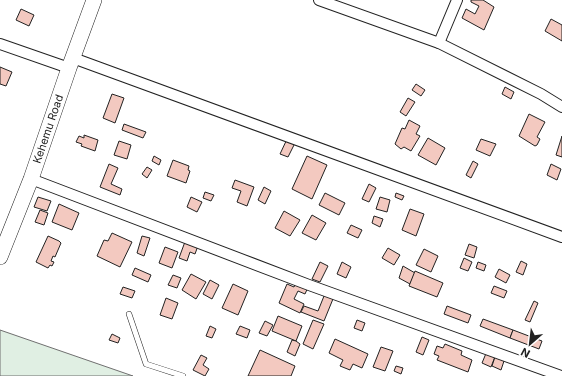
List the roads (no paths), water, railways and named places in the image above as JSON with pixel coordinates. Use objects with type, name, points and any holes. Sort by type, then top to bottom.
[{"type":"street","name":"Kehemu Road","points":[[0,256],[31,180],[94,0]]},
{"type":"street","points":[[319,0],[439,43],[541,94],[562,107]]},
{"type":"street","points":[[439,43],[457,0]]},
{"type":"street","points":[[0,44],[71,63],[562,237]]},
{"type":"street","points":[[31,180],[309,285],[561,376]]},
{"type":"lane","points":[[128,314],[146,364],[183,376]]}]
